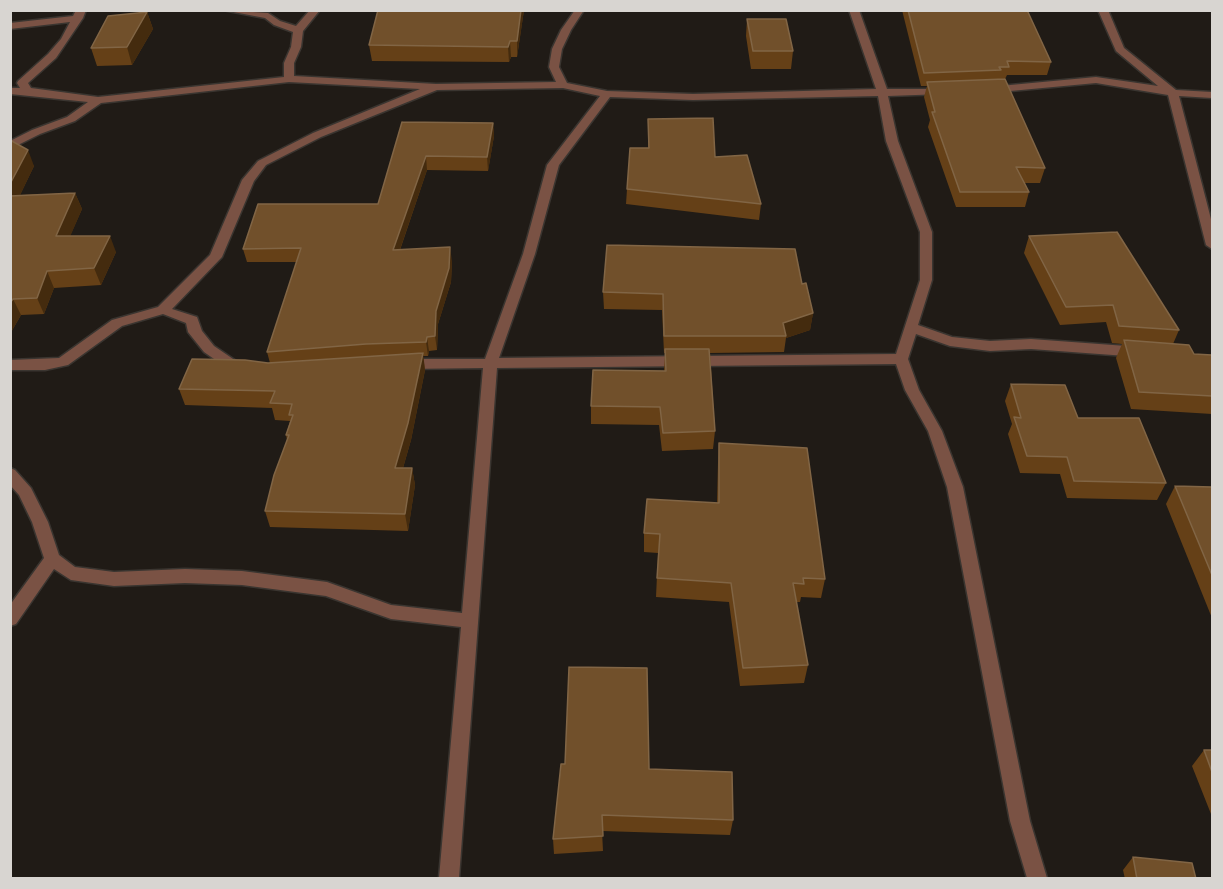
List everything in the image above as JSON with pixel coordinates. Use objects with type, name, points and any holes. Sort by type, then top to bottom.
[{"type":"street","points":[[227,10],[268,16],[277,23],[298,30]]},
{"type":"street","points":[[289,79],[289,63],[296,47],[298,30],[316,10]]},
{"type":"street","points":[[563,86],[554,68],[557,49],[566,30],[580,10]]},
{"type":"street","points":[[854,10],[882,91],[892,141],[902,161],[926,232],[926,280],[901,359],[912,390],[935,431],[955,487],[1020,821],[1037,879]]},
{"type":"street","points":[[1102,10],[1120,49],[1173,93],[1212,245]]},
{"type":"street","points":[[10,26],[80,14]]},
{"type":"street","points":[[28,91],[22,83],[52,56],[80,14]]},
{"type":"street","points":[[10,91],[28,91],[98,100],[289,79],[436,87],[563,86],[607,94],[693,98],[882,91],[956,91]]},
{"type":"street","points":[[976,90],[1096,80],[1149,87],[1173,93],[1212,95]]},
{"type":"street","points":[[10,365],[45,365],[63,362],[117,323],[163,310],[216,257],[248,180],[262,163],[317,135],[436,87]]},
{"type":"street","points":[[449,879],[491,361],[529,254],[553,165],[607,94]]},
{"type":"street","points":[[10,146],[36,132],[71,119],[98,100]]},
{"type":"street","points":[[163,310],[192,320],[195,332],[209,349],[236,367],[254,370]]},
{"type":"street","points":[[912,328],[950,341],[990,346],[1031,344],[1156,353]]},
{"type":"street","points":[[392,364],[491,361],[901,359]]},
{"type":"street","points":[[10,474],[25,492],[40,522],[52,559],[70,573],[114,579],[185,576],[242,578],[327,589],[391,612],[470,621]]},
{"type":"street","points":[[10,619],[52,559]]},
{"type":"building","points":[[378,10],[521,10],[517,41],[510,41],[508,47],[369,45]]},
{"type":"building","points":[[908,10],[1027,10],[1051,62],[1007,61],[1009,67],[999,67],[1001,70],[924,73]]},
{"type":"building","points":[[147,12],[127,47],[91,48],[108,16]]},
{"type":"building","points":[[747,19],[786,19],[793,51],[753,51]]},
{"type":"building","points":[[1005,79],[1045,168],[1016,167],[1029,192],[960,192],[932,112],[935,112],[927,82]]},
{"type":"building","points":[[713,118],[715,157],[747,155],[761,204],[627,189],[630,148],[649,148],[648,119]]},
{"type":"building","points":[[402,122],[493,123],[487,157],[426,156],[393,250],[450,247],[449,268],[436,311],[435,336],[427,337],[426,342],[267,352],[301,248],[243,249],[258,204],[378,204]]},
{"type":"building","points":[[10,140],[28,150],[10,184]]},
{"type":"building","points":[[75,193],[56,236],[110,236],[94,268],[47,271],[37,298],[13,299],[10,303],[10,196]]},
{"type":"building","points":[[1117,232],[1179,330],[1119,326],[1113,305],[1066,307],[1029,236]]},
{"type":"building","points":[[607,245],[795,249],[802,284],[806,283],[813,313],[783,323],[786,336],[664,336],[663,294],[603,292]]},
{"type":"building","points":[[1124,340],[1189,345],[1194,354],[1212,355],[1212,396],[1139,392]]},
{"type":"building","points":[[665,349],[709,349],[715,431],[663,433],[660,407],[591,406],[593,370],[666,371]]},
{"type":"building","points":[[423,353],[408,423],[395,468],[412,468],[405,514],[265,511],[274,475],[289,435],[286,435],[293,415],[289,415],[292,404],[270,403],[275,391],[179,389],[192,359],[268,363]]},
{"type":"building","points":[[1011,384],[1065,385],[1078,418],[1139,418],[1166,483],[1074,481],[1067,457],[1027,456],[1014,417],[1021,418]]},
{"type":"building","points":[[719,443],[807,448],[825,579],[803,578],[804,584],[793,583],[808,665],[743,668],[731,583],[657,578],[660,534],[644,533],[647,499],[719,503]]},
{"type":"building","points":[[1175,486],[1212,487],[1212,575]]},
{"type":"building","points":[[569,667],[647,668],[649,769],[732,772],[733,820],[602,815],[603,836],[553,839],[561,764],[565,764]]},
{"type":"building","points":[[1204,750],[1212,750],[1212,772]]},
{"type":"building","points":[[1133,857],[1192,863],[1196,879],[1137,879]]}]
